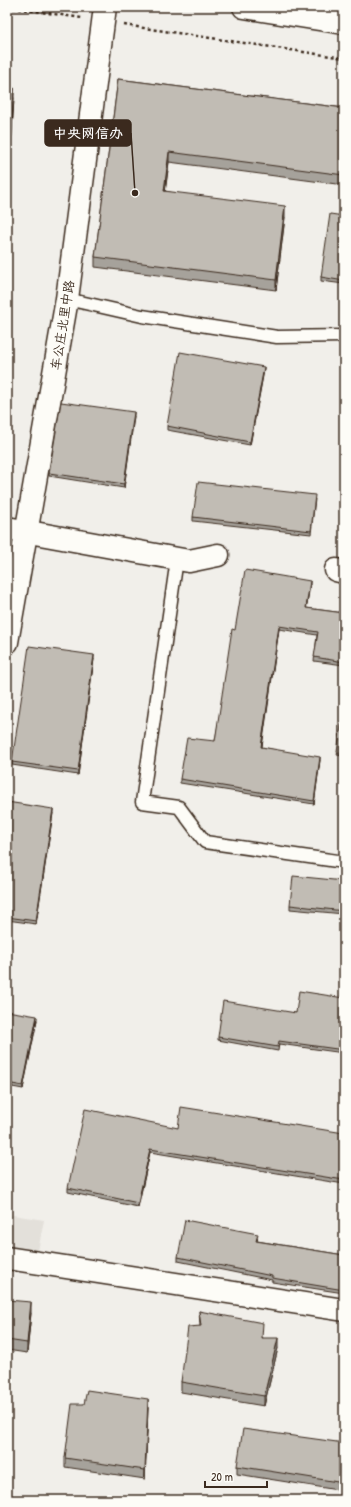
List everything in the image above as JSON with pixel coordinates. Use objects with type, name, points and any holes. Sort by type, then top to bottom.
[{"type":"street","points":[[244,7],[344,23]]},
{"type":"street","name":"车公庄北里中路","points":[[7,642],[17,530],[67,299],[104,14]]},
{"type":"street","points":[[17,530],[189,561],[218,555]]},
{"type":"street","points":[[7,1258],[344,1310]]},
{"type":"lane","points":[[67,299],[142,316],[276,337],[344,336]]},
{"type":"lane","points":[[177,559],[142,802],[180,807],[205,842],[344,862]]},
{"type":"path","points":[[7,7],[104,14],[344,58]]},
{"type":"shaded area","points":[[7,1214],[44,1220],[37,1256],[7,1252]]},
{"type":"building","points":[[118,79],[344,108],[344,175],[169,152],[164,191],[285,206],[276,280],[95,257]]},
{"type":"building","points":[[7,87],[14,88],[10,151],[7,150]]},
{"type":"building","points":[[330,214],[344,216],[344,281],[321,277]]},
{"type":"building","points":[[180,352],[264,367],[250,442],[167,426]]},
{"type":"building","points":[[61,402],[134,412],[124,484],[49,473]]},
{"type":"building","points":[[198,482],[315,495],[311,531],[193,517]]},
{"type":"building","points":[[245,570],[310,581],[306,608],[344,613],[344,662],[314,657],[318,632],[279,626],[261,747],[320,757],[314,801],[180,779],[187,738],[215,741],[232,629],[235,630]]},
{"type":"building","points":[[29,646],[94,655],[78,771],[12,762]]},
{"type":"building","points":[[344,706],[344,753],[337,752]]},
{"type":"building","points":[[7,802],[53,809],[36,921],[7,917]]},
{"type":"building","points":[[293,876],[344,881],[344,911],[290,905]]},
{"type":"building","points":[[299,991],[344,998],[344,1050],[279,1041],[278,1047],[218,1037],[223,1001],[296,1013]]},
{"type":"building","points":[[7,1011],[37,1016],[23,1086],[7,1083]]},
{"type":"building","points":[[181,1107],[344,1133],[344,1180],[150,1149],[138,1203],[68,1188],[85,1109],[178,1128]]},
{"type":"building","points":[[185,1220],[258,1234],[256,1241],[344,1255],[344,1290],[272,1278],[272,1276],[178,1257]]},
{"type":"building","points":[[7,1300],[31,1302],[27,1343],[7,1340]]},
{"type":"building","points":[[199,1311],[263,1323],[262,1338],[278,1338],[264,1396],[181,1382],[188,1327],[201,1326]]},
{"type":"building","points":[[87,1390],[148,1399],[145,1470],[65,1458],[72,1404],[84,1404]]},
{"type":"building","points":[[243,1429],[344,1443],[344,1483],[237,1466]]},
{"type":"place","name":"中央网信办","points":[[135,193]]}]
